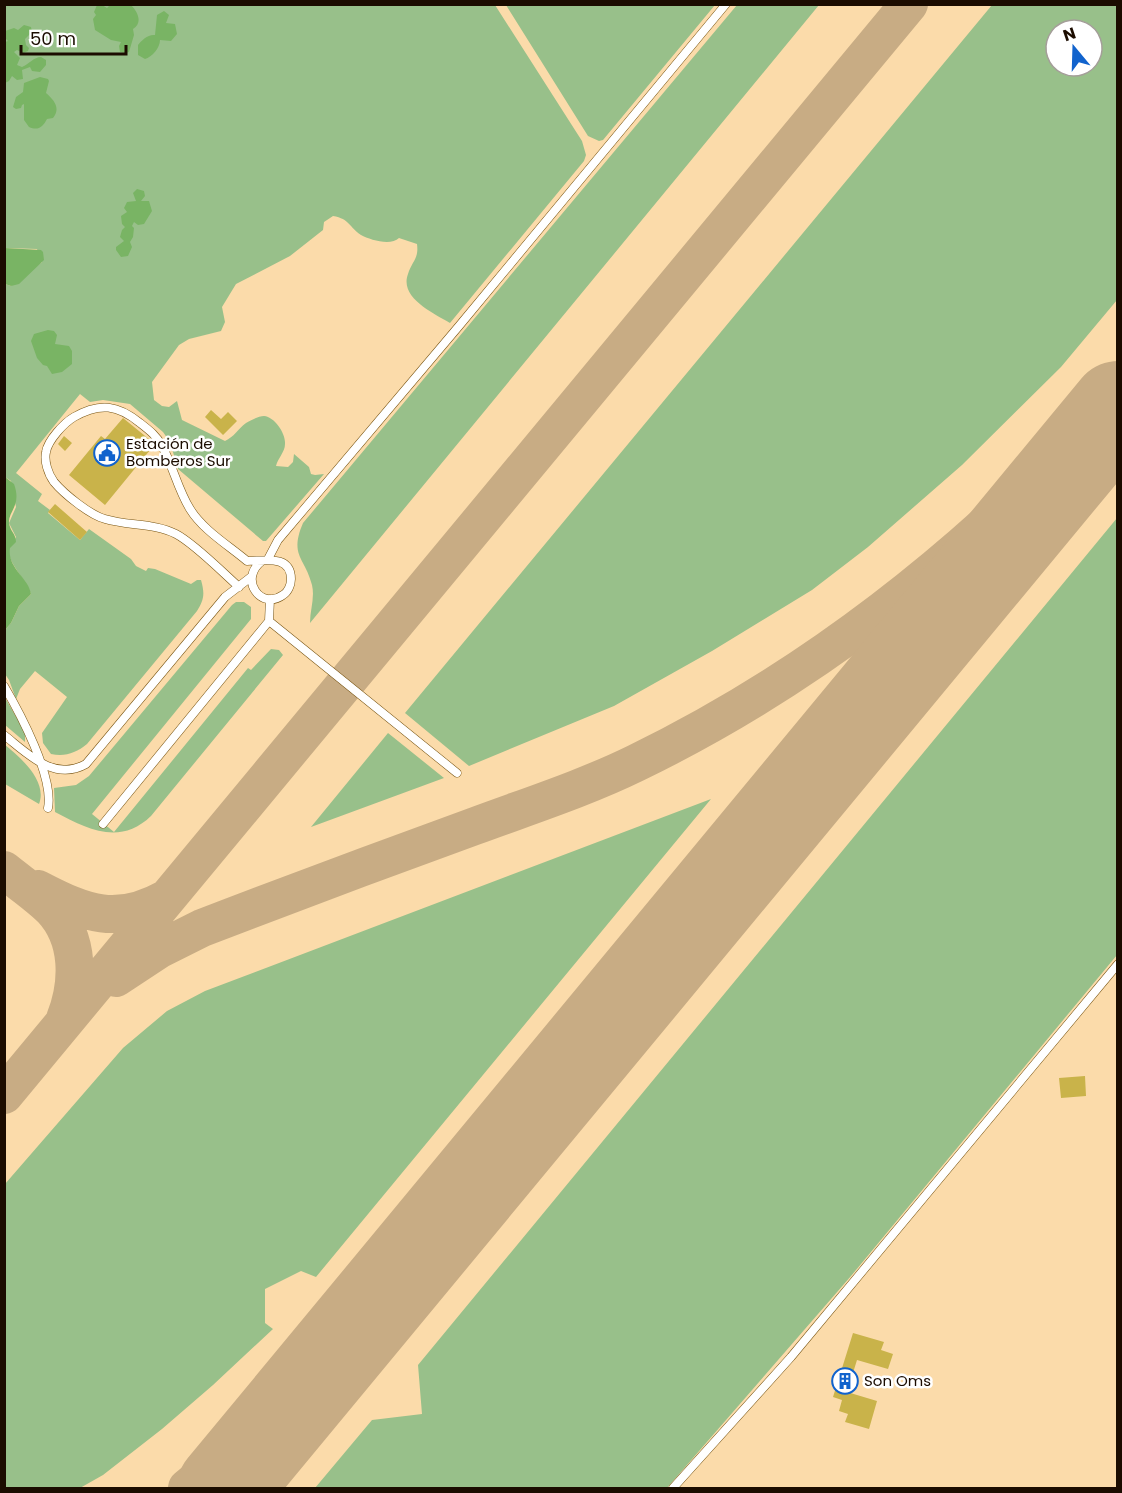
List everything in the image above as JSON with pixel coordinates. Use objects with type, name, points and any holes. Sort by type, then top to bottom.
[{"type":"lane","points":[[4,735],[48,767],[64,770],[86,764],[225,597],[251,577],[257,565],[265,560],[278,540],[726,4]]},
{"type":"lane","points":[[239,586],[180,536],[167,530],[104,519],[92,514],[58,486],[50,474],[45,452],[65,424],[76,416],[94,409],[115,408],[125,411],[154,434],[162,445],[188,507],[197,519],[247,561],[281,562],[286,566],[291,578],[287,591],[277,598],[270,599],[258,594],[251,577]]},
{"type":"lane","points":[[104,824],[269,621],[270,599]]},
{"type":"lane","points":[[269,621],[457,773]]},
{"type":"lane","points":[[4,686],[30,735],[40,762],[47,786],[48,808]]},
{"type":"lane","points":[[673,1488],[791,1357],[1118,964]]},
{"type":"green space","points":[[5,5],[495,5],[582,141],[586,155],[584,161],[450,323],[420,304],[409,290],[408,274],[416,257],[417,244],[399,238],[391,242],[370,239],[361,235],[343,219],[333,216],[324,222],[323,230],[290,256],[236,284],[222,307],[225,322],[221,331],[189,339],[179,345],[152,382],[154,400],[162,406],[169,407],[177,401],[182,420],[225,441],[248,422],[264,416],[268,417],[279,427],[285,440],[284,450],[276,466],[288,467],[293,462],[294,454],[309,467],[311,474],[324,474],[266,541],[263,541],[178,469],[170,442],[163,432],[130,404],[103,400],[90,402],[80,394],[16,473],[42,494],[38,501],[50,510],[48,513],[80,540],[89,529],[131,559],[136,566],[146,571],[148,568],[155,569],[191,584],[201,580],[203,593],[197,611],[87,744],[66,755],[51,754],[43,743],[42,733],[67,697],[35,671],[20,689],[16,699],[5,674],[5,630],[19,606],[31,594],[9,554],[16,537],[9,523],[16,507],[11,481],[5,477],[5,284],[11,286],[42,262],[37,249],[5,248]]},
{"type":"green space","points":[[97,5],[107,8],[110,5],[131,5],[136,11],[139,21],[133,29],[134,35],[129,52],[120,52],[121,42],[111,40],[95,30],[93,19]]},
{"type":"green space","points":[[506,5],[715,5],[603,140],[599,141],[588,136]]},
{"type":"green space","points":[[737,5],[819,5],[310,623],[312,585],[298,550],[299,534],[303,523]]},
{"type":"green space","points":[[992,5],[1117,5],[1117,300],[1061,367],[962,465],[868,547],[812,590],[712,651],[614,706],[469,766],[405,713]]},
{"type":"green space","points":[[164,11],[169,15],[166,23],[175,24],[177,34],[171,41],[160,40],[155,52],[145,59],[138,55],[138,45],[148,36],[155,35],[157,15]]},
{"type":"green space","points":[[24,25],[31,27],[32,32],[25,39],[28,51],[14,52],[20,58],[17,65],[22,67],[41,57],[46,60],[46,65],[40,72],[32,71],[30,67],[22,70],[23,79],[17,80],[12,76],[5,83],[5,42],[8,41],[5,38],[5,31],[14,28],[18,30]]},
{"type":"green space","points":[[40,77],[49,81],[46,93],[54,101],[56,111],[53,118],[47,119],[42,126],[35,129],[29,127],[24,120],[24,104],[21,108],[13,107],[16,97],[23,92],[24,83]]},
{"type":"green space","points":[[137,189],[144,191],[145,196],[141,201],[149,201],[152,211],[144,224],[138,225],[134,222],[133,237],[130,242],[132,247],[128,256],[121,257],[116,247],[124,241],[120,237],[125,227],[121,216],[127,212],[124,208],[127,202],[136,201],[133,193]]},
{"type":"green space","points":[[5,248],[41,250],[44,260],[19,284],[11,286],[5,284]]},
{"type":"green space","points":[[48,330],[54,331],[57,335],[55,344],[69,346],[72,351],[72,364],[62,372],[52,374],[47,366],[43,365],[37,358],[31,341],[34,334]]},
{"type":"green space","points":[[5,477],[14,484],[16,492],[16,503],[9,523],[16,542],[10,548],[10,555],[31,594],[19,606],[5,630]]},
{"type":"green space","points":[[1117,518],[1117,955],[851,1276],[667,1488],[315,1488],[372,1420],[422,1414],[418,1365]]},
{"type":"green space","points":[[236,602],[244,602],[251,607],[251,619],[92,814],[114,832],[91,829],[55,812],[54,788],[76,785],[89,776],[232,605]]},
{"type":"green space","points":[[271,649],[279,650],[283,655],[151,816],[127,830],[114,832],[248,668],[251,670]]},
{"type":"green space","points":[[4,696],[25,732],[25,742],[5,725]]},
{"type":"green space","points":[[388,733],[444,778],[311,827]]},
{"type":"green space","points":[[4,744],[31,770],[36,778],[41,795],[39,804],[5,784]]},
{"type":"green space","points":[[711,799],[316,1277],[301,1271],[265,1289],[265,1323],[273,1329],[162,1429],[103,1475],[80,1488],[5,1488],[5,1184],[123,1048],[167,1011],[205,991]]},
{"type":"building","points":[[211,410],[221,419],[228,412],[237,421],[223,435],[205,417]]},
{"type":"building","name":"Estación de Bomberos Sur","points":[[123,418],[155,444],[105,505],[69,475],[101,436],[105,439]]},
{"type":"building","points":[[64,436],[72,443],[65,451],[58,444]]},
{"type":"building","points":[[55,504],[87,532],[80,540],[48,512]]},
{"type":"building","points":[[1085,1076],[1086,1096],[1061,1098],[1059,1078]]},
{"type":"building","name":"Son Oms","points":[[853,1333],[884,1342],[881,1350],[893,1354],[888,1369],[857,1360],[847,1392],[877,1401],[869,1429],[845,1422],[848,1414],[839,1411],[842,1400],[833,1397]]},
{"type":"taxiway","points":[[4,1095],[909,4]]},
{"type":"taxiway","points":[[116,978],[160,949],[202,928],[577,789],[636,763],[704,728],[769,689],[833,646],[954,553],[1011,502],[1118,393]]},
{"type":"taxiway","points":[[4,870],[52,909],[68,934],[72,947],[74,976],[73,991],[65,1019]]},
{"type":"taxiway","points":[[38,889],[71,905],[102,913],[132,912],[167,898]]},
{"type":"taxiway","points":[[187,1488],[267,1422],[354,1331]]},
{"type":"runway","points":[[224,1488],[1118,408]]},
{"type":"place","name":"Estación de Bomberos Sur","points":[[107,453]]},
{"type":"place","name":"Son Oms","points":[[845,1381]]}]
